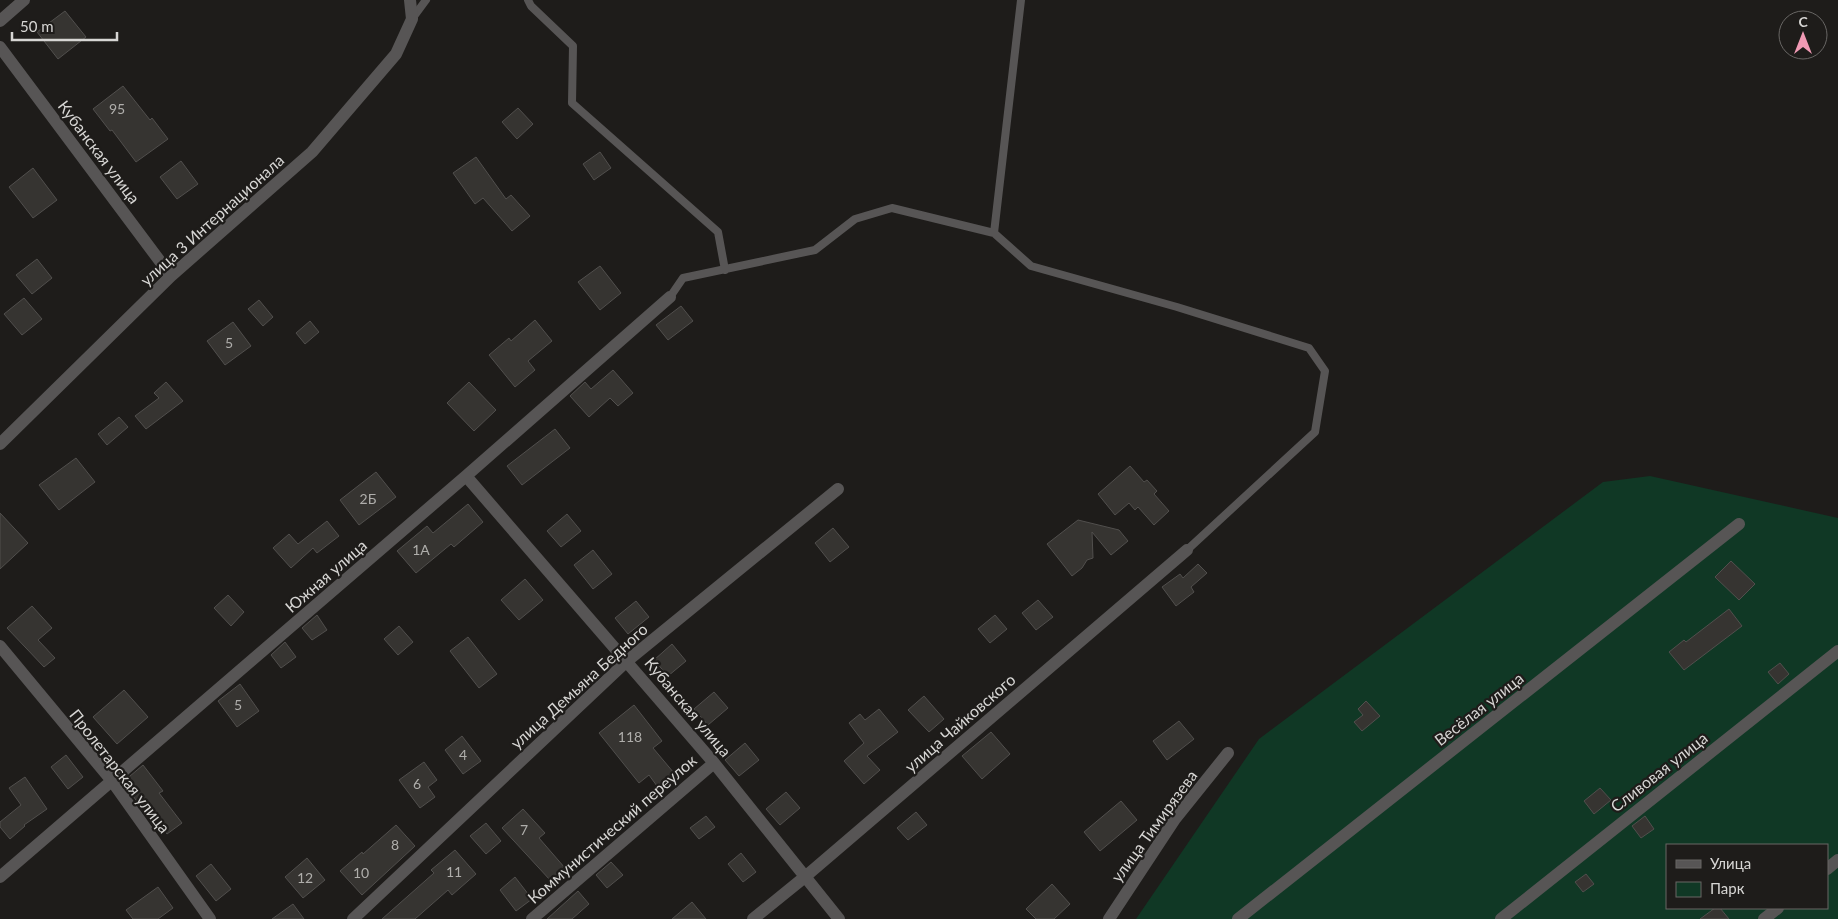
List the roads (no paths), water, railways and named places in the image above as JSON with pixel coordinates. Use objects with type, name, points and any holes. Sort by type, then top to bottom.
[{"type":"street","points":[[0,21],[24,0]]},
{"type":"street","points":[[410,0],[412,19]]},
{"type":"street","name":"улица 3 Интернационала","points":[[0,444],[171,276],[312,152],[396,54],[412,19]]},
{"type":"street","name":"Кубанская улица","points":[[0,47],[171,276]]},
{"type":"street","name":"Южная улица","points":[[0,877],[466,476],[670,297]]},
{"type":"street","name":"Кубанская улица","points":[[466,476],[714,763],[839,919]]},
{"type":"street","name":"улица Демьяна Бедного","points":[[353,919],[627,661],[838,490]]},
{"type":"street","name":"Весёлая улица","points":[[1238,919],[1740,524]]},
{"type":"street","name":"улица Чайковского","points":[[753,919],[806,876],[1186,550]]},
{"type":"street","name":"Пролетарская улица","points":[[0,646],[112,782],[210,919]]},
{"type":"street","name":"Сливовая улица","points":[[1501,919],[1838,651]]},
{"type":"street","name":"улица Тимирязева","points":[[1109,919],[1175,819],[1228,753]]},
{"type":"street","name":"Коммунистический переулок","points":[[532,919],[714,763]]},
{"type":"street","points":[[1828,868],[1838,860]]},
{"type":"street","points":[[1764,919],[1777,909]]},
{"type":"lane","points":[[412,19],[426,0]]},
{"type":"lane","points":[[528,0],[530,6],[573,46],[572,103],[718,232],[725,270]]},
{"type":"lane","points":[[994,233],[1021,0]]},
{"type":"lane","points":[[670,297],[683,278],[815,250],[856,219],[892,208],[994,233],[1031,266],[1177,307],[1309,348],[1325,371],[1315,432],[1186,550]]}]
